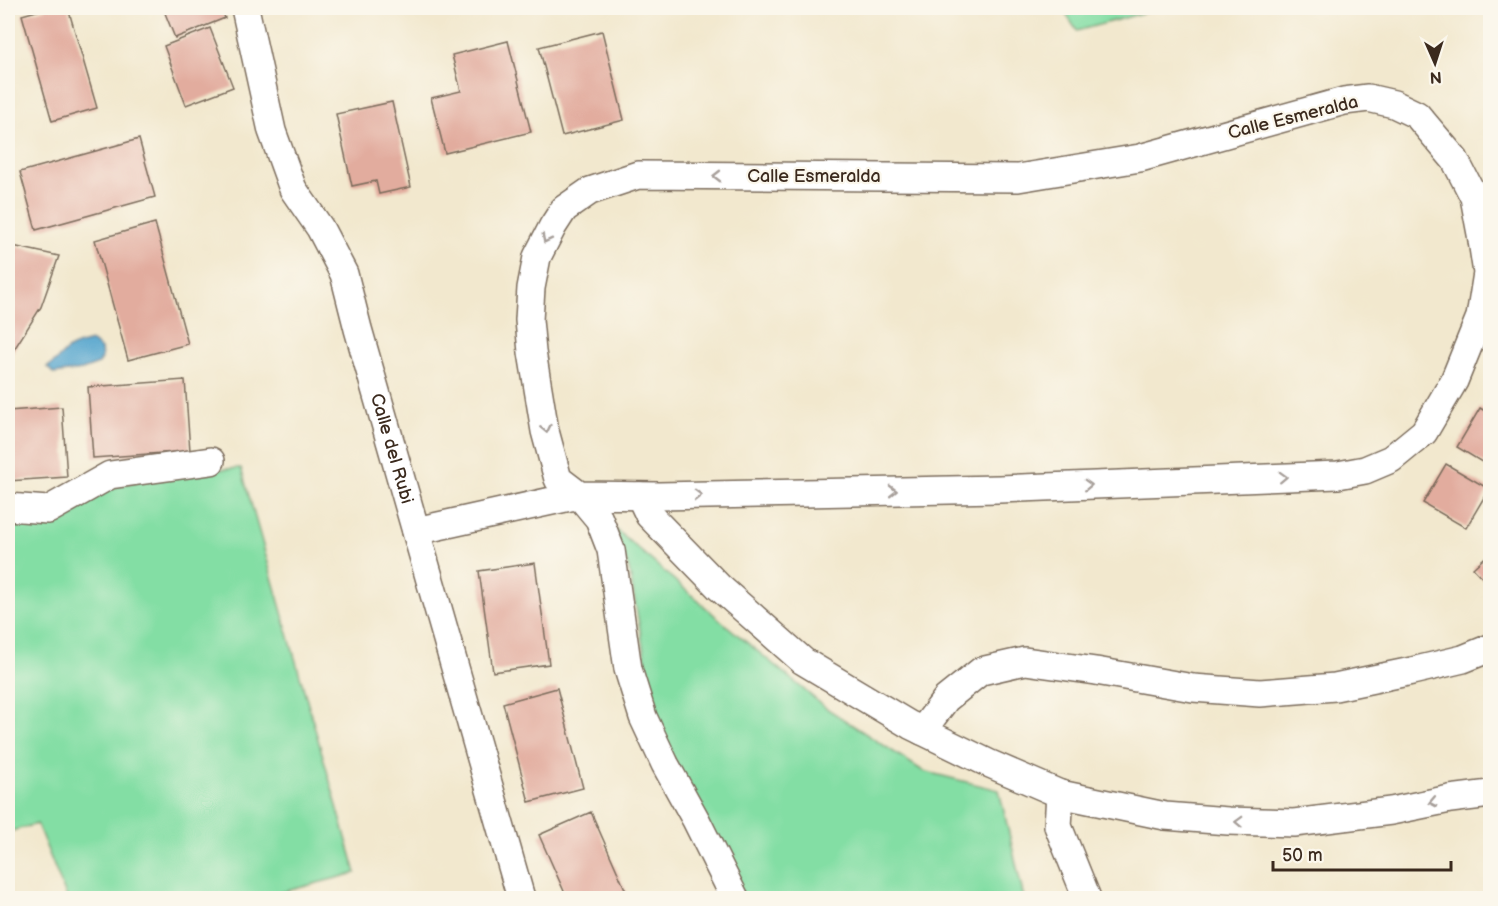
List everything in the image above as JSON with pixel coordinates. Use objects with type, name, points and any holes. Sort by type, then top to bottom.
[{"type":"street","name":"Calle del Rubi","points":[[245,8],[272,131],[293,189],[320,228],[344,274],[521,898]]},
{"type":"street","name":"Calle Esmeralda","points":[[416,531],[579,495],[640,496],[999,489],[1338,475],[1365,470],[1390,459],[1424,432],[1454,381],[1480,317],[1487,273],[1474,197],[1455,160],[1417,116],[1394,104],[1368,98],[1344,101],[1140,158],[1018,178],[638,175],[590,191],[564,209],[537,257],[531,288],[529,320],[532,352],[545,431],[558,479],[579,495]]},
{"type":"street","points":[[8,507],[48,510],[110,475],[211,461]]},
{"type":"street","points":[[579,495],[599,519],[611,550],[628,669],[643,717],[735,898]]},
{"type":"street","points":[[640,496],[649,515],[719,587],[803,661],[910,725],[988,763],[1060,794],[1165,816],[1293,824],[1391,811],[1450,799],[1491,794]]},
{"type":"street","points":[[922,731],[946,699],[981,672],[1025,661],[1193,688],[1260,693],[1335,687],[1412,671],[1491,648]]},
{"type":"street","points":[[1060,794],[1058,826],[1086,898]]},
{"type":"green space","points":[[1062,8],[1161,8],[1077,31]]},
{"type":"green space","points":[[241,468],[356,873],[260,898],[67,898],[37,824],[8,832],[8,517],[170,473]]},
{"type":"green space","points":[[613,527],[826,708],[923,771],[999,790],[1024,898],[745,898],[658,729],[629,569]]},
{"type":"water","points":[[91,341],[101,349],[102,358],[99,364],[82,370],[54,374],[47,367],[70,348]]},
{"type":"building","points":[[47,8],[68,8],[97,108],[52,121],[22,15]]},
{"type":"building","points":[[163,8],[221,8],[225,18],[175,38]]},
{"type":"building","points":[[210,28],[233,87],[186,105],[164,46]]},
{"type":"building","points":[[602,31],[624,120],[562,136],[539,47]]},
{"type":"building","points":[[508,41],[531,132],[445,153],[431,98],[461,91],[452,55]]},
{"type":"building","points":[[392,102],[411,187],[379,194],[376,181],[352,186],[336,114]]},
{"type":"building","points":[[139,139],[155,197],[36,230],[20,172]]},
{"type":"building","points":[[155,223],[188,344],[128,360],[95,240]]},
{"type":"building","points":[[8,245],[59,256],[41,307],[8,359]]},
{"type":"building","points":[[185,380],[190,451],[93,458],[88,387]]},
{"type":"building","points":[[62,407],[67,477],[8,481],[8,411]]},
{"type":"building","points":[[1480,408],[1490,414],[1490,467],[1457,447]]},
{"type":"building","points":[[1446,464],[1489,489],[1466,528],[1423,503]]},
{"type":"building","points":[[1490,553],[1490,586],[1473,568]]},
{"type":"building","points":[[535,563],[549,664],[493,672],[479,571]]},
{"type":"building","points":[[557,688],[583,788],[529,802],[503,703]]},
{"type":"building","points":[[591,812],[629,898],[567,898],[539,835]]}]
